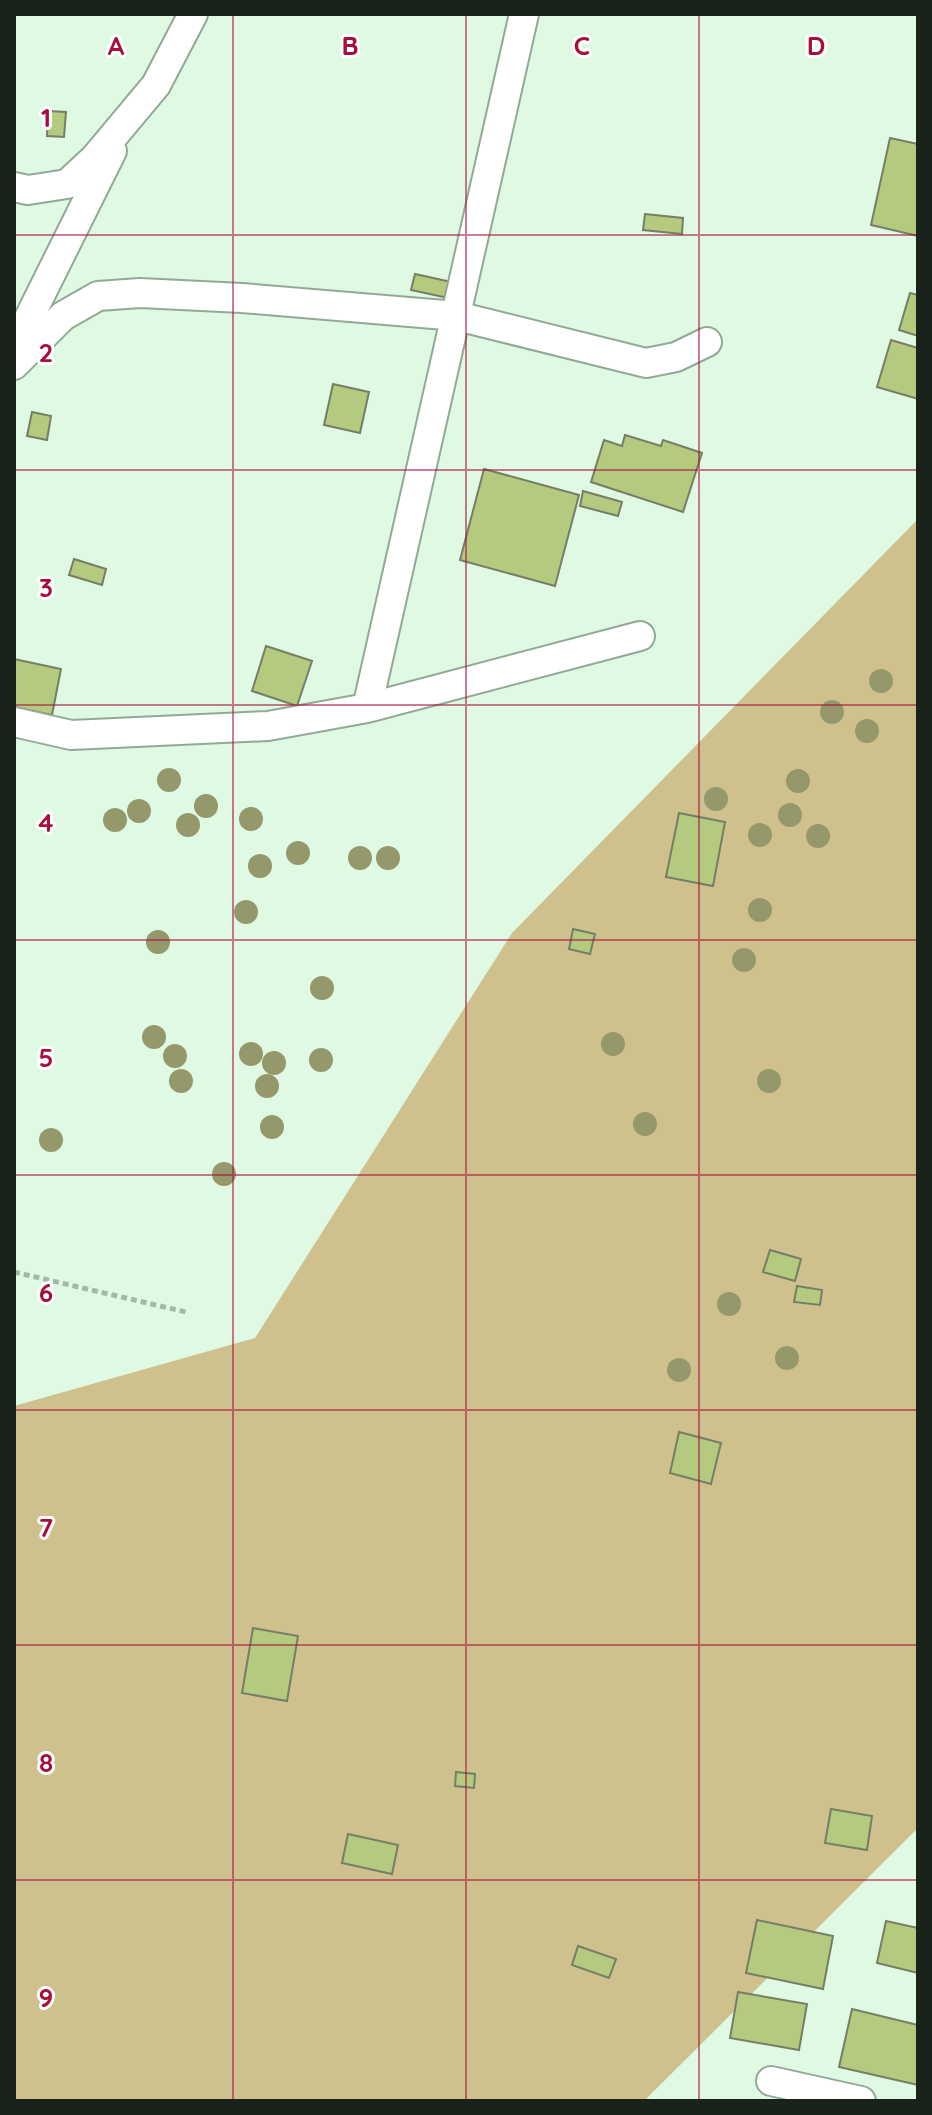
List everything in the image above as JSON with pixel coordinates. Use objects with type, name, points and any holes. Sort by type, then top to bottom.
[{"type":"street","points":[[14,187],[28,190],[67,184],[95,158],[156,85],[193,14]]},
{"type":"street","points":[[367,708],[524,14]]},
{"type":"street","points":[[14,348],[128,119]]},
{"type":"street","points":[[14,365],[63,316],[98,296],[140,293],[457,316],[646,363],[676,357],[707,342]]},
{"type":"street","points":[[14,722],[71,735],[268,726],[367,708],[640,636]]},
{"type":"street","points":[[771,2081],[861,2101]]},
{"type":"path","points":[[14,1272],[186,1312]]},
{"type":"shaded area","points":[[918,519],[918,1828],[644,2101],[14,2101],[14,1406],[255,1338],[512,933]]},
{"type":"building","points":[[48,111],[66,112],[64,137],[47,136]]},
{"type":"building","points":[[890,138],[918,144],[918,236],[871,225]]},
{"type":"building","points":[[645,214],[683,218],[682,234],[643,230]]},
{"type":"building","points":[[415,274],[456,283],[453,299],[411,290]]},
{"type":"building","points":[[910,293],[918,295],[918,336],[899,330]]},
{"type":"building","points":[[891,340],[918,348],[918,399],[877,387]]},
{"type":"building","points":[[333,384],[369,392],[360,433],[324,425]]},
{"type":"building","points":[[32,412],[51,416],[47,440],[27,436]]},
{"type":"building","points":[[625,435],[661,446],[663,440],[702,453],[683,512],[591,482],[604,440],[622,446]]},
{"type":"building","points":[[484,469],[579,495],[555,586],[460,560]]},
{"type":"building","points":[[583,491],[622,502],[618,516],[580,506]]},
{"type":"building","points":[[74,559],[106,569],[102,585],[69,575]]},
{"type":"building","points":[[266,646],[312,661],[297,706],[252,691]]},
{"type":"building","points":[[14,659],[61,669],[52,715],[14,707]]},
{"type":"building","points":[[679,813],[725,822],[713,886],[666,877]]},
{"type":"building","points":[[573,929],[595,934],[590,954],[569,949]]},
{"type":"building","points":[[770,1250],[801,1259],[795,1281],[763,1272]]},
{"type":"building","points":[[797,1286],[822,1290],[820,1305],[794,1302]]},
{"type":"building","points":[[679,1432],[721,1443],[711,1484],[670,1473]]},
{"type":"building","points":[[253,1628],[298,1636],[287,1701],[242,1693]]},
{"type":"building","points":[[456,1772],[475,1774],[474,1788],[455,1786]]},
{"type":"building","points":[[831,1809],[872,1816],[867,1850],[825,1843]]},
{"type":"building","points":[[348,1834],[398,1845],[392,1874],[342,1863]]},
{"type":"building","points":[[757,1920],[833,1936],[823,1989],[746,1973]]},
{"type":"building","points":[[886,1921],[918,1928],[918,1973],[877,1963]]},
{"type":"building","points":[[578,1946],[616,1959],[609,1978],[572,1965]]},
{"type":"building","points":[[738,1992],[807,2004],[799,2050],[730,2038]]},
{"type":"building","points":[[852,2009],[918,2025],[918,2085],[839,2067]]}]
